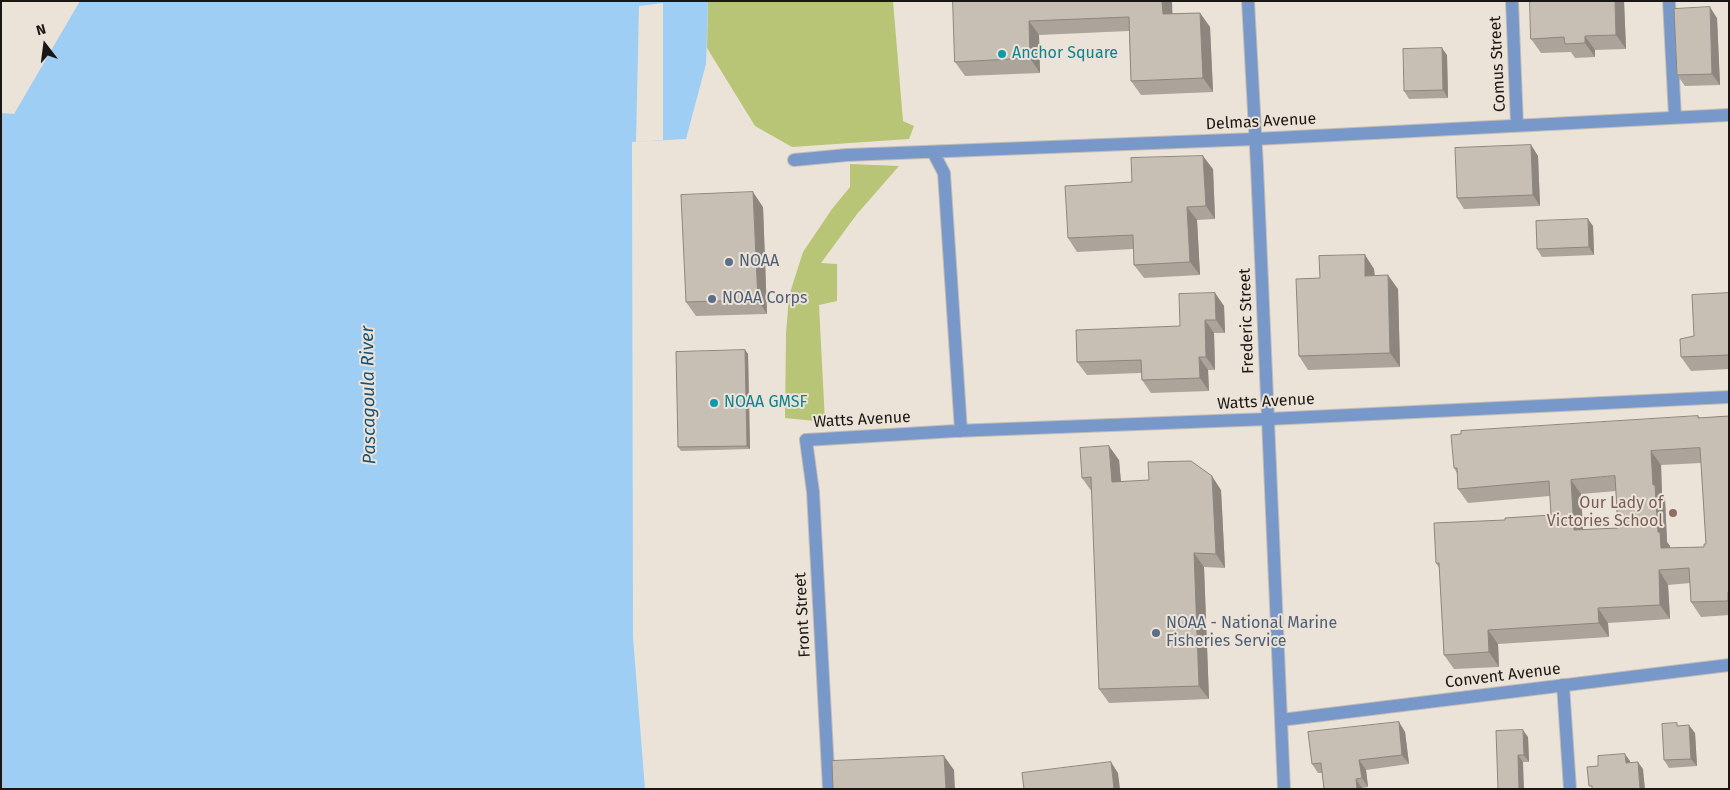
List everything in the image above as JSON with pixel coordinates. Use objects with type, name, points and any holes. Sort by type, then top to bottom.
[{"type":"street","name":"Frederic Street","points":[[1248,1],[1284,789]]},
{"type":"street","name":"Comus Street","points":[[1512,1],[1517,125]]},
{"type":"street","points":[[1669,1],[1675,117]]},
{"type":"street","name":"Delmas Avenue","points":[[794,160],[847,155],[1255,139],[1729,115]]},
{"type":"street","points":[[933,152],[944,173],[961,431]]},
{"type":"street","name":"Watts Avenue","points":[[806,440],[961,431],[1268,419],[1729,397]]},
{"type":"street","name":"Front Street","points":[[806,440],[813,492],[829,789]]},
{"type":"street","name":"Convent Avenue","points":[[1281,720],[1729,665]]},
{"type":"street","points":[[1563,685],[1570,789]]},
{"type":"green space","points":[[708,1],[893,1],[903,121],[914,126],[909,139],[792,147],[755,126],[707,48]]},
{"type":"green space","points":[[850,164],[899,166],[857,214],[821,263],[837,264],[837,301],[819,305],[825,422],[785,418],[786,334],[789,296],[803,252],[832,209],[850,187]]},
{"type":"water","name":"Pascagoula River","points":[[80,1],[708,1],[706,64],[686,139],[632,142],[633,637],[645,789],[1,789],[1,113],[14,114]]},
{"type":"pier","points":[[663,3],[663,140],[636,142],[639,6]]},
{"type":"building","name":"Anchor Square","points":[[953,1],[1162,1],[1163,14],[1200,13],[1203,78],[1131,81],[1129,17],[1029,21],[1030,58],[955,62]]},
{"type":"building","points":[[1530,1],[1615,1],[1616,35],[1585,36],[1585,43],[1565,44],[1564,37],[1531,39]]},
{"type":"building","points":[[1710,7],[1712,74],[1677,75],[1674,9]]},
{"type":"building","points":[[1442,48],[1443,90],[1404,91],[1403,49]]},
{"type":"building","points":[[1531,145],[1533,195],[1457,198],[1455,148]]},
{"type":"building","points":[[1203,156],[1206,206],[1187,207],[1190,262],[1134,265],[1133,235],[1068,238],[1065,186],[1132,182],[1131,158]]},
{"type":"building","name":"NOAA","points":[[753,192],[758,300],[686,302],[681,195]]},
{"type":"building","points":[[1588,219],[1589,247],[1537,249],[1536,221]]},
{"type":"building","points":[[1365,255],[1365,276],[1388,275],[1390,353],[1299,356],[1296,279],[1320,278],[1319,256]]},
{"type":"building","points":[[1215,293],[1216,320],[1205,320],[1206,357],[1199,357],[1200,378],[1142,380],[1141,360],[1077,362],[1076,330],[1180,326],[1179,294]]},
{"type":"building","points":[[1729,293],[1729,355],[1681,357],[1680,339],[1694,336],[1692,295]]},
{"type":"building","name":"NOAA GMSF","points":[[745,350],[747,446],[678,447],[676,352]]},
{"type":"building","points":[[1698,416],[1698,418],[1729,416],[1728,601],[1691,602],[1689,568],[1659,570],[1660,605],[1598,608],[1599,623],[1488,630],[1489,652],[1444,655],[1439,563],[1436,563],[1434,523],[1505,520],[1505,518],[1551,515],[1549,481],[1458,489],[1457,468],[1454,468],[1451,435],[1461,434],[1461,431]],"holes":[[[1700,448],[1706,544],[1704,544],[1704,547],[1661,548],[1651,451]],[[1615,476],[1618,528],[1574,530],[1571,480]]]},
{"type":"building","name":"NOAA - National Marine Fisheries Service","points":[[1109,446],[1112,482],[1149,480],[1148,462],[1191,461],[1212,476],[1216,554],[1194,553],[1199,686],[1099,689],[1091,477],[1082,478],[1080,448]]},
{"type":"building","points":[[1399,722],[1402,755],[1359,760],[1362,778],[1356,779],[1357,789],[1324,789],[1321,763],[1312,764],[1308,732]]},
{"type":"building","points":[[1677,723],[1677,726],[1689,725],[1691,759],[1664,760],[1662,724]]},
{"type":"building","points":[[1523,730],[1524,755],[1518,755],[1519,789],[1498,789],[1496,731]]},
{"type":"building","points":[[1625,754],[1626,763],[1638,762],[1640,789],[1592,789],[1592,786],[1589,786],[1587,767],[1598,766],[1598,756]]},
{"type":"building","points":[[944,756],[946,789],[833,789],[832,761]]},
{"type":"building","points":[[1111,762],[1114,789],[1024,789],[1022,773]]},
{"type":"place","name":"Anchor Square","points":[[1002,54]]},
{"type":"place","name":"NOAA","points":[[729,262]]},
{"type":"place","name":"NOAA Corps","points":[[712,299]]},
{"type":"place","name":"NOAA GMSF","points":[[714,403]]},
{"type":"place","name":"Our Lady of Victories School","points":[[1673,513]]},
{"type":"place","name":"NOAA - National Marine Fisheries Service","points":[[1156,633]]}]
